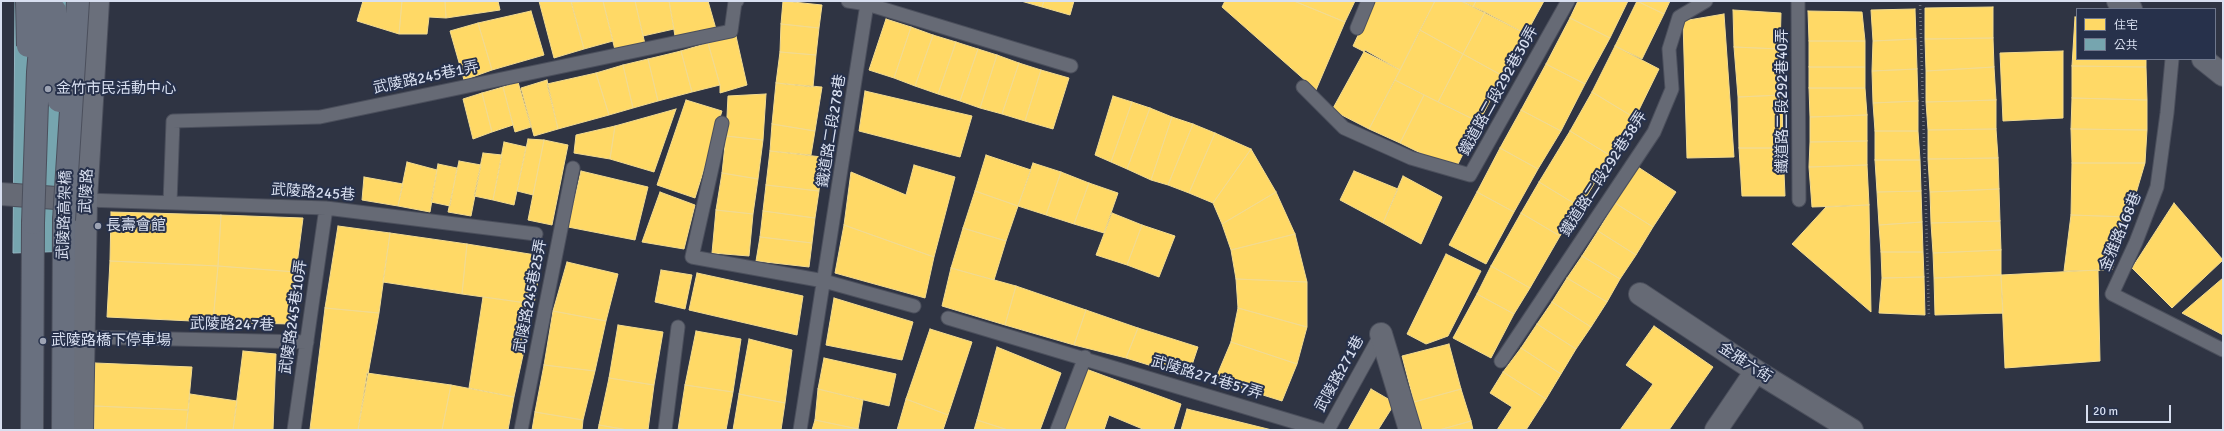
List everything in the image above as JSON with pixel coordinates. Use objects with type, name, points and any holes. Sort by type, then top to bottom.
[{"type":"highway","name":"武陵路高架橋","points":[[27,1],[33,223],[32,430]]},
{"type":"highway","points":[[33,223],[38,72],[44,1]]},
{"type":"highway","points":[[55,1],[64,220]]},
{"type":"highway","name":"武陵路高架橋","points":[[63,430],[64,220],[78,1]]},
{"type":"street","name":"武陵路","points":[[82,430],[86,200],[98,1]]},
{"type":"street","points":[[2118,1],[2129,8]]},
{"type":"street","points":[[2204,60],[2223,75]]},
{"type":"street","points":[[1,194],[86,200]]},
{"type":"street","name":"金雅六街","points":[[1640,294],[1756,371],[1852,430]]},
{"type":"street","points":[[1381,334],[1410,430]]},
{"type":"street","points":[[1716,430],[1756,371]]},
{"type":"lane","name":"武陵路245巷1弄","points":[[170,203],[173,121],[320,117],[731,32],[735,2],[737,1]]},
{"type":"lane","points":[[848,1],[867,4],[1071,66]]},
{"type":"lane","points":[[1357,28],[1368,1]]},
{"type":"lane","name":"鐵道路二段292巷30弄","points":[[1303,87],[1344,128],[1411,158],[1470,175],[1568,1]]},
{"type":"lane","name":"鐵道路二段292巷38弄","points":[[1501,361],[1654,132],[1672,89],[1669,49],[1679,17],[1706,1]]},
{"type":"lane","name":"鐵道路二段292巷40弄","points":[[1798,1],[1799,200]]},
{"type":"lane","name":"鐵道路二段278巷","points":[[800,430],[867,4]]},
{"type":"lane","name":"金雅路168巷","points":[[2172,60],[2168,113],[2157,187],[2136,242],[2112,294],[2223,350]]},
{"type":"lane","points":[[722,123],[692,257],[824,281],[914,306]]},
{"type":"lane","name":"武陵路245巷25弄","points":[[521,430],[573,168]]},
{"type":"lane","name":"武陵路245巷","points":[[86,200],[326,208],[536,234]]},
{"type":"lane","name":"武陵路245巷10弄","points":[[294,430],[326,208]]},
{"type":"lane","name":"武陵路271巷57弄","points":[[948,318],[1085,357],[1321,430]]},
{"type":"lane","points":[[665,430],[678,327]]},
{"type":"lane","name":"武陵路271巷","points":[[1328,430],[1381,334]]},
{"type":"lane","name":"武陵路247巷","points":[[84,337],[307,342]]},
{"type":"lane","points":[[1057,430],[1085,357]]},
{"type":"path","points":[[1920,1],[1930,316]]},
{"type":"building: 住宅","points":[[363,1],[402,1],[399,34],[357,21]]},
{"type":"building: 住宅","points":[[402,1],[445,1],[446,18],[429,17],[427,34],[399,34]]},
{"type":"building: 住宅","points":[[445,1],[498,1],[500,10],[446,18]]},
{"type":"building: 住宅","points":[[539,1],[571,1],[584,49],[554,58]]},
{"type":"building: 住宅","points":[[603,1],[635,1],[645,44],[615,50]]},
{"type":"building: 住宅","points":[[603,1],[613,41],[584,49],[571,2]]},
{"type":"building: 住宅","points":[[635,1],[669,1],[674,29],[643,36]]},
{"type":"building: 住宅","points":[[669,1],[708,1],[716,29],[675,36]]},
{"type":"building: 住宅","points":[[783,1],[822,5],[819,28],[781,24]]},
{"type":"building: 住宅","points":[[1021,1],[1044,1],[1042,7]]},
{"type":"building: 住宅","points":[[1044,1],[1074,1],[1070,15],[1042,7]]},
{"type":"building: 住宅","points":[[1225,1],[1294,1],[1345,22],[1316,90],[1222,7]]},
{"type":"building: 住宅","points":[[1294,1],[1355,1],[1345,22]]},
{"type":"building: 住宅","points":[[1374,1],[1435,1],[1400,70],[1353,46]]},
{"type":"building: 住宅","points":[[1435,1],[1461,1],[1485,12],[1463,54],[1420,30]]},
{"type":"building: 住宅","points":[[1461,1],[1476,1],[1473,7]]},
{"type":"building: 住宅","points":[[1476,1],[1544,1],[1526,34],[1473,7]]},
{"type":"building: 住宅","points":[[1578,1],[1628,1],[1610,38],[1570,18]]},
{"type":"building: 住宅","points":[[1637,1],[1664,14],[1642,59],[1615,46]]},
{"type":"building: 住宅","points":[[1637,1],[1670,1],[1664,14]]},
{"type":"building: 住宅","points":[[1993,7],[1993,38],[1925,39],[1925,8]]},
{"type":"building: 住宅","points":[[1915,9],[1916,39],[1873,41],[1871,10]]},
{"type":"building: 住宅","points":[[1733,10],[1781,13],[1780,49],[1734,47]]},
{"type":"building: 住宅","points":[[531,11],[544,55],[492,70],[478,23]]},
{"type":"building: 住宅","points":[[1808,11],[1862,12],[1865,41],[1809,41]]},
{"type":"building: 住宅","points":[[1485,12],[1526,34],[1503,76],[1463,54]]},
{"type":"building: 住宅","points":[[1724,14],[1734,157],[1687,158],[1683,21]]},
{"type":"building: 住宅","points":[[2075,17],[2076,60],[2146,60],[2146,67],[2072,66]]},
{"type":"building: 住宅","points":[[1570,18],[1610,38],[1585,84],[1546,64]]},
{"type":"building: 住宅","points":[[886,19],[911,27],[894,78],[869,70]]},
{"type":"building: 住宅","points":[[478,23],[492,70],[464,80],[450,31]]},
{"type":"building: 住宅","points":[[781,24],[819,28],[816,55],[780,52]]},
{"type":"building: 住宅","points":[[911,27],[933,35],[915,86],[894,78]]},
{"type":"building: 住宅","points":[[1420,30],[1463,54],[1438,102],[1395,80]]},
{"type":"building: 住宅","points":[[933,35],[956,42],[938,94],[915,86]]},
{"type":"building: 住宅","points":[[736,36],[747,85],[720,93],[720,85],[708,43]]},
{"type":"building: 住宅","points":[[1993,38],[1994,67],[1926,71],[1925,39]]},
{"type":"building: 住宅","points":[[1916,39],[1917,69],[1872,71],[1873,41]]},
{"type":"building: 住宅","points":[[1809,41],[1865,41],[1865,67],[1809,67]]},
{"type":"building: 住宅","points":[[956,42],[978,49],[960,101],[938,94]]},
{"type":"building: 住宅","points":[[708,43],[720,85],[692,92],[681,51]]},
{"type":"building: 住宅","points":[[1615,46],[1659,69],[1635,118],[1592,92]]},
{"type":"building: 住宅","points":[[1734,47],[1780,49],[1782,95],[1738,97]]},
{"type":"building: 住宅","points":[[978,49],[997,55],[980,108],[960,101]]},
{"type":"building: 住宅","points":[[1365,50],[1400,70],[1369,129],[1332,110]]},
{"type":"building: 住宅","points":[[681,51],[692,92],[658,101],[648,59]]},
{"type":"building: 住宅","points":[[2063,51],[2063,118],[2003,121],[2000,53]]},
{"type":"building: 住宅","points":[[780,52],[816,55],[813,87],[776,83]]},
{"type":"building: 住宅","points":[[1463,54],[1503,76],[1479,122],[1438,102]]},
{"type":"building: 住宅","points":[[997,55],[1019,63],[1002,114],[980,108]]},
{"type":"building: 住宅","points":[[648,59],[658,101],[633,108],[623,65]]},
{"type":"building: 住宅","points":[[1019,63],[1041,70],[1025,121],[1002,114]]},
{"type":"building: 住宅","points":[[1546,64],[1585,84],[1561,131],[1521,110]]},
{"type":"building: 住宅","points":[[623,65],[633,108],[609,115],[596,73]]},
{"type":"building: 住宅","points":[[2072,66],[2146,67],[2147,100],[2072,98]]},
{"type":"building: 住宅","points":[[1809,67],[1865,67],[1865,88],[1809,88]]},
{"type":"building: 住宅","points":[[1994,67],[1996,100],[1926,102],[1926,71]]},
{"type":"building: 住宅","points":[[1917,69],[1918,101],[1873,103],[1872,71]]},
{"type":"building: 住宅","points":[[1041,70],[1069,78],[1053,129],[1025,121]]},
{"type":"building: 住宅","points":[[596,73],[609,115],[558,129],[547,84]]},
{"type":"building: 住宅","points":[[547,80],[558,129],[534,136],[521,88]]},
{"type":"building: 住宅","points":[[1395,80],[1424,95],[1400,143],[1369,129]]},
{"type":"building: 住宅","points":[[518,82],[531,127],[515,132],[503,87]]},
{"type":"building: 住宅","points":[[776,83],[822,87],[815,131],[772,124]]},
{"type":"building: 住宅","points":[[503,87],[513,125],[492,132],[482,93]]},
{"type":"building: 住宅","points":[[1809,88],[1865,88],[1867,115],[1810,117]]},
{"type":"building: 住宅","points":[[865,91],[972,116],[960,157],[859,131]]},
{"type":"building: 住宅","points":[[1592,92],[1635,118],[1611,156],[1570,131]]},
{"type":"building: 住宅","points":[[482,93],[492,132],[473,139],[463,99]]},
{"type":"building: 住宅","points":[[766,94],[763,140],[726,136],[728,96]]},
{"type":"building: 住宅","points":[[1424,95],[1479,122],[1455,170],[1400,143]]},
{"type":"building: 住宅","points":[[1782,95],[1783,148],[1739,148],[1738,97]]},
{"type":"building: 住宅","points":[[1113,96],[1132,102],[1111,162],[1095,155]]},
{"type":"building: 住宅","points":[[2072,98],[2147,100],[2147,130],[2071,129]]},
{"type":"building: 住宅","points":[[686,100],[722,111],[695,198],[657,185]]},
{"type":"building: 住宅","points":[[1996,100],[1996,129],[1928,130],[1926,102]]},
{"type":"building: 住宅","points":[[1918,101],[1918,131],[1875,131],[1873,103]]},
{"type":"building: 住宅","points":[[1132,102],[1150,108],[1127,169],[1111,162]]},
{"type":"building: 住宅","points":[[1150,108],[1172,117],[1151,180],[1127,169]]},
{"type":"building: 住宅","points":[[676,109],[654,172],[610,159],[615,126]]},
{"type":"building: 住宅","points":[[1521,110],[1561,131],[1538,169],[1500,148]]},
{"type":"building: 住宅","points":[[1867,115],[1867,141],[1810,142],[1810,117]]},
{"type":"building: 住宅","points":[[1172,117],[1193,124],[1168,185],[1151,180]]},
{"type":"building: 住宅","points":[[772,124],[815,131],[811,155],[770,151]]},
{"type":"building: 住宅","points":[[1193,124],[1215,133],[1189,193],[1168,185]]},
{"type":"building: 住宅","points":[[615,126],[610,159],[574,153],[576,135]]},
{"type":"building: 住宅","points":[[1996,129],[1998,158],[1928,159],[1928,130]]},
{"type":"building: 住宅","points":[[2071,129],[2147,130],[2145,163],[2072,163]]},
{"type":"building: 住宅","points":[[1570,131],[1611,156],[1580,207],[1539,182]]},
{"type":"building: 住宅","points":[[1875,131],[1918,131],[1920,160],[1875,160]]},
{"type":"building: 住宅","points":[[1215,133],[1251,149],[1213,203],[1189,193]]},
{"type":"building: 住宅","points":[[726,136],[763,140],[758,179],[722,173]]},
{"type":"building: 住宅","points":[[528,139],[544,140],[533,195],[517,191]]},
{"type":"building: 住宅","points":[[544,140],[568,145],[552,225],[528,220]]},
{"type":"building: 住宅","points":[[1867,141],[1867,165],[1809,167],[1810,142]]},
{"type":"building: 住宅","points":[[504,142],[526,147],[514,205],[493,200]]},
{"type":"building: 住宅","points":[[1500,148],[1538,169],[1514,212],[1477,192]]},
{"type":"building: 住宅","points":[[1739,148],[1783,148],[1785,196],[1742,196]]},
{"type":"building: 住宅","points":[[1251,149],[1276,192],[1222,224],[1213,203]]},
{"type":"building: 住宅","points":[[770,151],[822,157],[819,191],[766,185]]},
{"type":"building: 住宅","points":[[483,153],[502,155],[493,200],[474,196]]},
{"type":"building: 住宅","points":[[986,155],[1031,170],[1018,206],[975,191]]},
{"type":"building: 住宅","points":[[1998,158],[1999,189],[1930,192],[1928,159]]},
{"type":"building: 住宅","points":[[1875,160],[1920,160],[1921,191],[1877,192]]},
{"type":"building: 住宅","points":[[459,161],[481,165],[471,216],[448,212]]},
{"type":"building: 住宅","points":[[407,162],[437,170],[430,212],[398,206]]},
{"type":"building: 住宅","points":[[1033,163],[1061,172],[1046,215],[1018,206]]},
{"type":"building: 住宅","points":[[2072,163],[2145,163],[2129,217],[2071,215]]},
{"type":"building: 住宅","points":[[438,164],[457,168],[450,206],[431,202]]},
{"type":"building: 住宅","points":[[914,165],[955,177],[934,257],[844,225],[851,172],[906,195]]},
{"type":"building: 住宅","points":[[1867,165],[1869,205],[1812,207],[1809,167]]},
{"type":"building: 住宅","points":[[1638,167],[1676,192],[1653,227],[1615,203]]},
{"type":"building: 住宅","points":[[581,171],[648,187],[635,240],[568,227]]},
{"type":"building: 住宅","points":[[1354,171],[1398,189],[1383,223],[1340,200]]},
{"type":"building: 住宅","points":[[1061,172],[1089,183],[1074,224],[1046,215]]},
{"type":"building: 住宅","points":[[722,173],[758,179],[753,214],[716,210]]},
{"type":"building: 住宅","points":[[1403,176],[1442,197],[1421,244],[1383,223]]},
{"type":"building: 住宅","points":[[364,177],[403,184],[398,206],[362,200]]},
{"type":"building: 住宅","points":[[1539,182],[1580,207],[1560,236],[1521,213]]},
{"type":"building: 住宅","points":[[1089,183],[1118,193],[1104,233],[1074,224]]},
{"type":"building: 住宅","points":[[766,185],[819,191],[815,218],[763,211]]},
{"type":"building: 住宅","points":[[1999,189],[2000,221],[1931,223],[1930,192]]},
{"type":"building: 住宅","points":[[975,191],[1018,206],[1006,241],[963,228]]},
{"type":"building: 住宅","points":[[1921,191],[1922,222],[1879,225],[1877,192]]},
{"type":"building: 住宅","points":[[660,192],[695,205],[684,249],[642,242]]},
{"type":"building: 住宅","points":[[1276,192],[1295,234],[1231,250],[1222,224]]},
{"type":"building: 住宅","points":[[1477,192],[1514,212],[1486,264],[1449,245]]},
{"type":"building: 住宅","points":[[1615,203],[1653,227],[1636,255],[1598,231]]},
{"type":"building: 住宅","points":[[2174,203],[2223,260],[2172,308],[2132,268]]},
{"type":"building: 住宅","points":[[1869,205],[1871,312],[1792,244],[1826,207]]},
{"type":"building: 住宅","points":[[716,210],[753,214],[749,256],[712,253]]},
{"type":"building: 住宅","points":[[763,211],[815,218],[812,243],[760,237]]},
{"type":"building: 住宅","points":[[111,212],[221,215],[218,266],[110,261]]},
{"type":"building: 住宅","points":[[1112,213],[1142,225],[1127,265],[1096,255]]},
{"type":"building: 住宅","points":[[1521,213],[1560,236],[1530,288],[1491,266]]},
{"type":"building: 住宅","points":[[221,215],[303,218],[296,272],[218,266]]},
{"type":"building: 住宅","points":[[2071,215],[2129,217],[2112,270],[2064,271]]},
{"type":"building: 住宅","points":[[2000,221],[2001,250],[1933,253],[1931,223]]},
{"type":"building: 住宅","points":[[1922,222],[1923,252],[1881,252],[1879,225]]},
{"type":"building: 住宅","points":[[844,225],[934,257],[925,298],[835,273]]},
{"type":"building: 住宅","points":[[1142,225],[1175,236],[1159,277],[1127,265]]},
{"type":"building: 住宅","points":[[338,226],[390,233],[379,313],[325,308]]},
{"type":"building: 住宅","points":[[963,228],[1006,241],[994,280],[951,268]]},
{"type":"building: 住宅","points":[[1598,231],[1636,255],[1620,279],[1582,256]]},
{"type":"building: 住宅","points":[[390,233],[467,244],[462,294],[383,282]]},
{"type":"building: 住宅","points":[[1295,234],[1307,282],[1236,279],[1231,250]]},
{"type":"building: 住宅","points":[[760,237],[812,243],[809,267],[756,261]]},
{"type":"building: 住宅","points":[[467,244],[542,256],[534,304],[462,294]]},
{"type":"building: 住宅","points":[[2001,250],[2001,275],[1934,278],[1933,253]]},
{"type":"building: 住宅","points":[[1881,252],[1923,252],[1924,277],[1882,278]]},
{"type":"building: 住宅","points":[[1446,254],[1481,271],[1448,336],[1426,344],[1407,334]]},
{"type":"building: 住宅","points":[[1582,256],[1620,279],[1607,302],[1567,278]]},
{"type":"building: 住宅","points":[[110,261],[218,266],[213,322],[107,317]]},
{"type":"building: 住宅","points":[[567,262],[618,274],[606,321],[553,311]]},
{"type":"building: 住宅","points":[[218,266],[296,272],[289,324],[213,322]]},
{"type":"building: 住宅","points":[[1491,266],[1530,288],[1514,314],[1477,294]]},
{"type":"building: 住宅","points":[[951,268],[1016,286],[1005,325],[942,306]]},
{"type":"building: 住宅","points":[[661,270],[692,275],[685,309],[655,302]]},
{"type":"building: 住宅","points":[[2098,270],[2100,361],[2005,368],[2001,275]]},
{"type":"building: 住宅","points":[[697,273],[803,296],[797,335],[689,310]]},
{"type":"building: 住宅","points":[[2001,275],[2003,313],[1935,315],[1934,278]]},
{"type":"building: 住宅","points":[[1924,277],[1925,315],[1879,313],[1882,278]]},
{"type":"building: 住宅","points":[[1567,278],[1607,302],[1591,327],[1552,302]]},
{"type":"building: 住宅","points":[[2223,278],[2223,335],[2182,313]]},
{"type":"building: 住宅","points":[[1236,279],[1307,282],[1307,327],[1238,308]]},
{"type":"building: 住宅","points":[[1016,286],[1086,310],[1074,345],[1005,325]]},
{"type":"building: 住宅","points":[[1477,294],[1514,314],[1491,358],[1453,338]]},
{"type":"building: 住宅","points":[[483,297],[534,304],[514,397],[469,388]]},
{"type":"building: 住宅","points":[[834,298],[913,322],[902,360],[826,345]]},
{"type":"building: 住宅","points":[[1552,302],[1591,327],[1576,349],[1537,324]]},
{"type":"building: 住宅","points":[[325,308],[379,313],[358,430],[310,429]]},
{"type":"building: 住宅","points":[[1238,308],[1307,327],[1297,364],[1231,342]]},
{"type":"building: 住宅","points":[[1086,310],[1138,328],[1126,358],[1074,345]]},
{"type":"building: 住宅","points":[[553,311],[606,321],[595,371],[544,365]]},
{"type":"building: 住宅","points":[[1537,324],[1576,349],[1561,374],[1521,348]]},
{"type":"building: 住宅","points":[[618,325],[663,332],[654,385],[609,378]]},
{"type":"building: 住宅","points":[[1654,326],[1713,367],[1669,430],[1620,430],[1653,384],[1626,365]]},
{"type":"building: 住宅","points":[[1138,328],[1198,347],[1188,377],[1126,358]]},
{"type":"building: 住宅","points":[[930,329],[972,342],[948,415],[906,399]]},
{"type":"building: 住宅","points":[[696,331],[741,339],[733,392],[685,385]]},
{"type":"building: 住宅","points":[[749,339],[792,350],[785,403],[739,394]]},
{"type":"building: 住宅","points":[[1231,342],[1297,364],[1282,401],[1215,380]]},
{"type":"building: 住宅","points":[[1449,344],[1461,389],[1414,402],[1402,356]]},
{"type":"building: 住宅","points":[[997,347],[1061,373],[1040,430],[1008,430],[977,420]]},
{"type":"building: 住宅","points":[[1521,348],[1561,374],[1546,399],[1503,372]]},
{"type":"building: 住宅","points":[[243,351],[276,354],[273,430],[233,430]]},
{"type":"building: 住宅","points":[[824,358],[896,374],[889,406],[818,389]]},
{"type":"building: 住宅","points":[[95,363],[192,367],[188,410],[94,406]]},
{"type":"building: 住宅","points":[[544,365],[595,371],[583,420],[535,412]]},
{"type":"building: 住宅","points":[[1086,369],[1181,404],[1173,430],[1145,430],[1109,415],[1104,430],[1063,430]]},
{"type":"building: 住宅","points":[[1503,372],[1546,399],[1526,430],[1497,430],[1512,407],[1490,393]]},
{"type":"building: 住宅","points":[[367,373],[451,385],[442,430],[358,430]]},
{"type":"building: 住宅","points":[[609,378],[654,385],[648,430],[628,430],[599,425]]},
{"type":"building: 住宅","points":[[451,385],[514,397],[508,430],[442,430]]},
{"type":"building: 住宅","points":[[685,385],[733,392],[726,430],[678,430]]},
{"type":"building: 住宅","points":[[818,389],[863,400],[858,429],[815,420]]},
{"type":"building: 住宅","points":[[1371,389],[1395,403],[1378,430],[1348,430]]},
{"type":"building: 住宅","points":[[1461,389],[1471,421],[1439,430],[1421,430],[1414,402]]},
{"type":"building: 住宅","points":[[190,394],[237,401],[233,430],[186,430]]},
{"type":"building: 住宅","points":[[739,394],[785,403],[781,430],[733,430]]},
{"type":"building: 住宅","points":[[906,399],[948,415],[943,430],[897,430]]},
{"type":"building: 住宅","points":[[94,406],[188,410],[186,430],[94,430]]},
{"type":"building: 住宅","points":[[1187,409],[1272,430],[1181,430]]},
{"type":"building: 住宅","points":[[535,412],[583,420],[582,430],[532,430]]},
{"type":"building: 住宅","points":[[815,420],[858,429],[863,430],[812,430]]},
{"type":"building: 住宅","points":[[977,420],[1008,430],[974,430]]},
{"type":"building: 住宅","points":[[1471,421],[1473,430],[1439,430]]},
{"type":"building: 住宅","points":[[599,425],[628,430],[598,430]]},
{"type":"building: 公共","name":"金竹市民活動中心","points":[[15,1],[87,1],[73,251],[13,253]]},
{"type":"place","name":"金竹市民活動中心","points":[[48,89]]},
{"type":"place","name":"長壽會館","points":[[98,226]]},
{"type":"place","name":"武陵路橋下停車場","points":[[43,341]]}]
